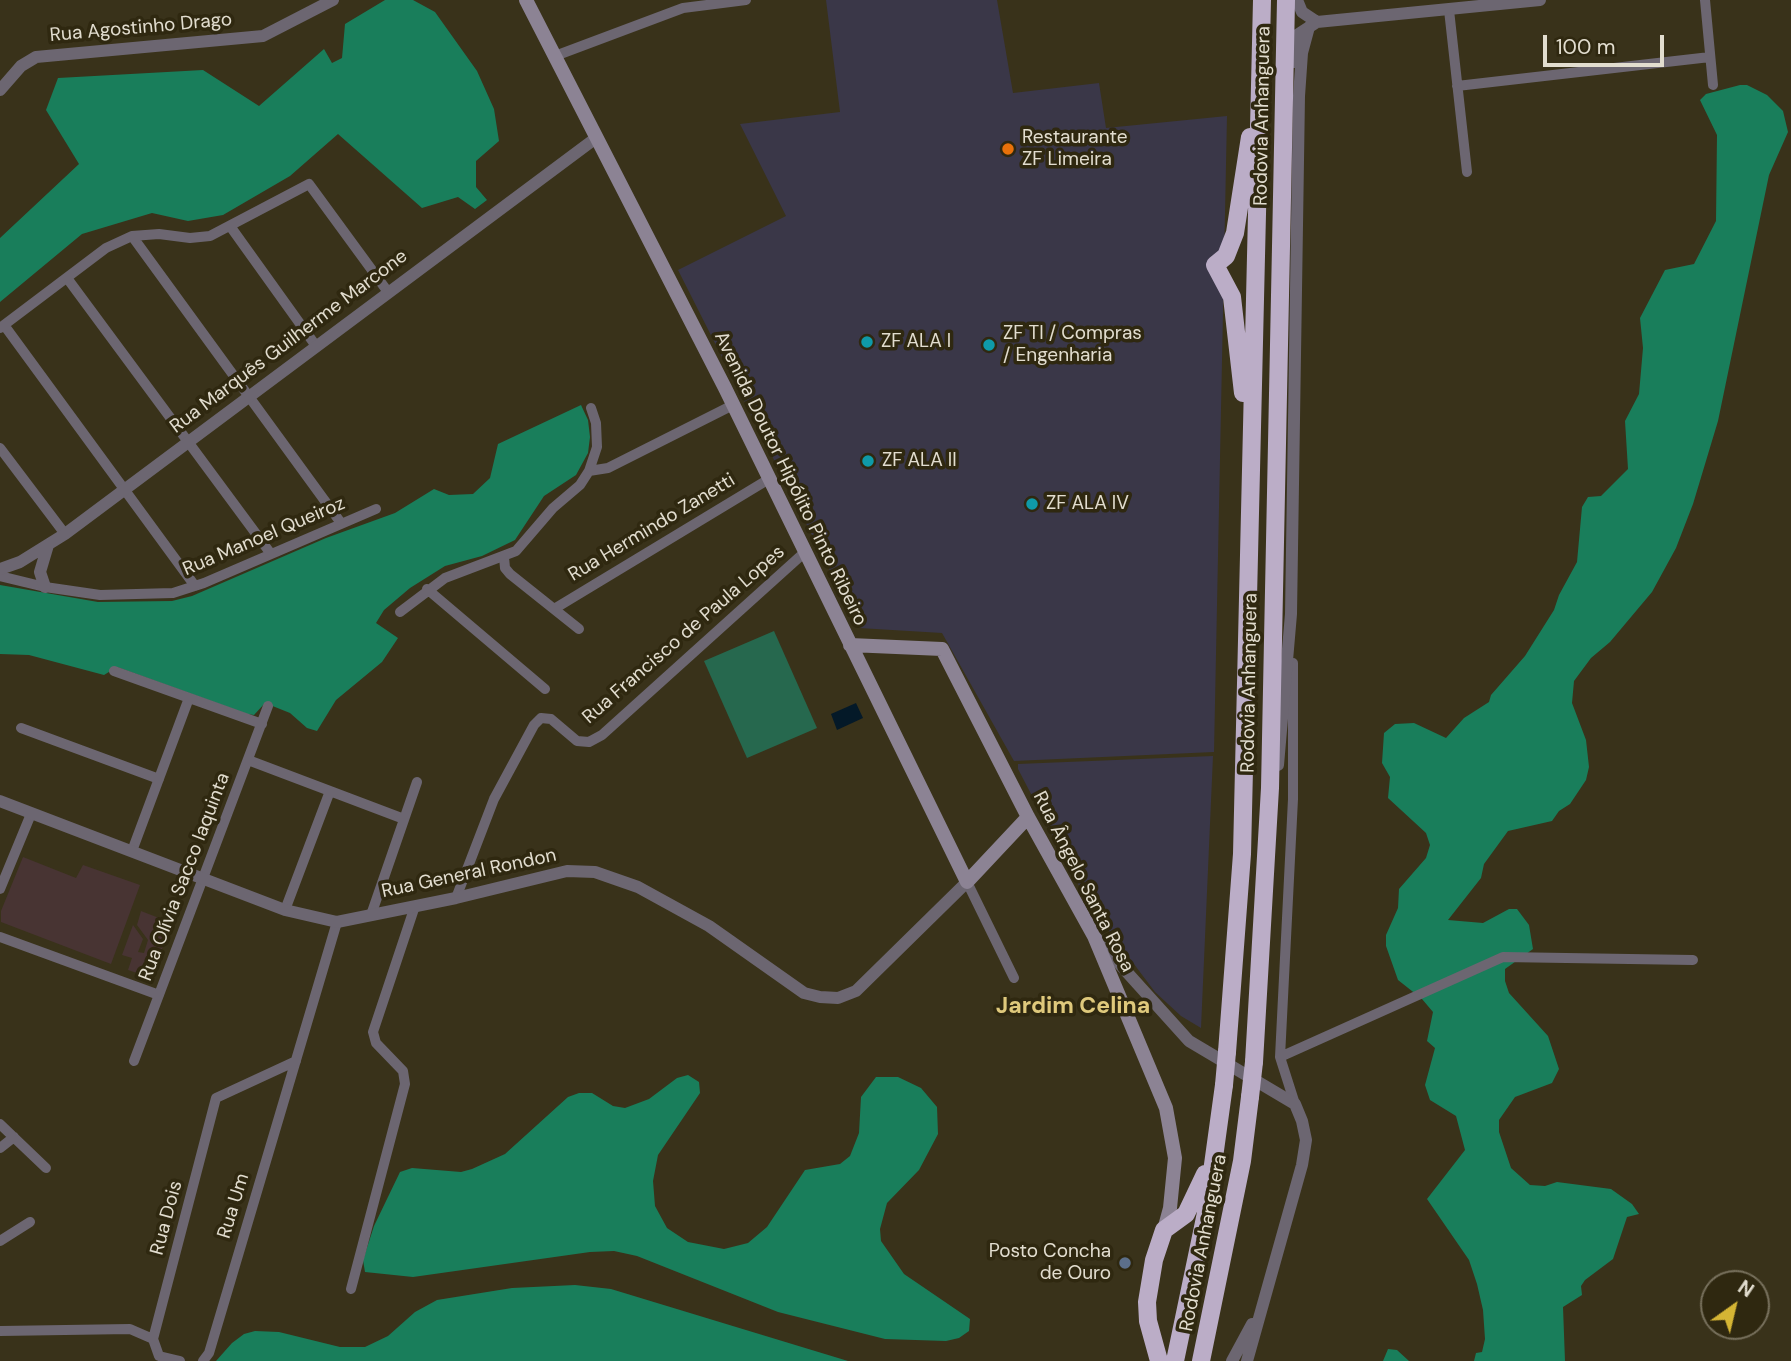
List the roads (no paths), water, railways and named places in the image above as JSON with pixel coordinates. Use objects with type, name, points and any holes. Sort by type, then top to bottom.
[{"type":"highway","name":"Rodovia Anhanguera","points":[[1175,1361],[1207,1208],[1218,1137],[1242,854],[1262,0]]},
{"type":"highway","name":"Rodovia Anhanguera","points":[[1201,1361],[1242,1161],[1254,1062],[1270,788],[1286,0]]},
{"type":"highway","points":[[1251,480],[1232,298],[1215,265],[1227,256],[1235,233],[1260,78]]},
{"type":"highway","points":[[1159,1361],[1148,1321],[1147,1302],[1154,1260],[1164,1230],[1179,1222],[1197,1195],[1218,1137]]},
{"type":"main road","name":"Avenida Doutor Hipólito Pinto Ribeiro","points":[[526,0],[733,405],[967,882]]},
{"type":"main road","name":"Rua Ângelo Santa Rosa","points":[[850,645],[942,649],[1028,817],[1094,936],[1166,1108],[1171,1130],[1173,1179],[1164,1230]]},
{"type":"main road","name":"Rua General Rondon","points":[[967,882],[1028,817]]},
{"type":"street","name":"Rua Agostinho Drago","points":[[0,90],[21,66],[36,57],[262,36],[333,0]]},
{"type":"street","points":[[555,56],[683,8],[746,0]]},
{"type":"street","points":[[1297,0],[1302,12],[1313,24]]},
{"type":"street","points":[[1283,127],[1291,106],[1296,39],[1313,24],[1540,0]]},
{"type":"street","points":[[1704,0],[1713,85]]},
{"type":"street","points":[[1449,10],[1466,172]]},
{"type":"street","points":[[1270,788],[1277,773],[1291,614],[1299,96],[1302,53],[1313,24]]},
{"type":"street","points":[[1457,86],[1710,57]]},
{"type":"street","name":"Rua Marquês Guilherme Marcone","points":[[0,569],[20,562],[65,534],[596,138]]},
{"type":"street","points":[[195,586],[2,327],[106,248],[132,236],[210,236],[309,184],[388,292]]},
{"type":"street","points":[[230,226],[316,346]]},
{"type":"street","points":[[132,236],[341,523]]},
{"type":"street","points":[[67,278],[271,554]]},
{"type":"street","points":[[589,471],[608,468],[733,405]]},
{"type":"street","points":[[400,612],[427,589],[454,574],[504,557],[526,542],[546,515],[580,485],[589,471],[598,439],[592,408]]},
{"type":"street","points":[[0,448],[65,534]]},
{"type":"street","name":"Rua Hermindo Zanetti","points":[[554,609],[769,479]]},
{"type":"street","name":"Rua Manoel Queiroz","points":[[0,576],[45,587],[100,595],[173,593],[376,509]]},
{"type":"street","points":[[45,587],[40,572],[48,545]]},
{"type":"street","name":"Rua Francisco de Paula Lopes","points":[[456,898],[494,799],[534,725],[541,718],[551,719],[576,741],[589,742],[602,735],[805,552]]},
{"type":"street","points":[[504,557],[505,568],[510,574],[579,629]]},
{"type":"street","points":[[427,589],[545,689]]},
{"type":"street","points":[[1247,1361],[1302,1165],[1306,1140],[1280,1057],[1293,799],[1294,646],[1291,614]]},
{"type":"street","points":[[114,671],[262,724]]},
{"type":"street","points":[[132,851],[189,698]]},
{"type":"street","name":"Rua Olívia Sacco Iaquinta","points":[[134,1060],[268,706]]},
{"type":"street","points":[[21,728],[159,779]]},
{"type":"street","points":[[248,760],[404,819]]},
{"type":"street","points":[[371,915],[417,782]]},
{"type":"street","points":[[285,909],[330,791]]},
{"type":"street","name":"Rua General Rondon","points":[[0,801],[285,909],[337,922],[456,898],[567,871],[596,872],[638,887],[709,926],[804,993],[838,998],[856,991],[870,979],[967,882]]},
{"type":"street","points":[[0,889],[31,814]]},
{"type":"street","name":"Avenida Doutor Hipólito Pinto Ribeiro","points":[[967,882],[1014,978]]},
{"type":"street","points":[[351,1289],[405,1084],[402,1071],[376,1043],[373,1032],[415,906]]},
{"type":"street","name":"Rua Um","points":[[204,1361],[337,922]]},
{"type":"street","points":[[1094,936],[1189,1041],[1295,1104]]},
{"type":"street","points":[[0,937],[159,995]]},
{"type":"street","points":[[1280,1057],[1503,957],[1693,960]]},
{"type":"street","name":"Rua Dois","points":[[154,1343],[216,1098],[296,1061]]},
{"type":"street","points":[[0,1124],[46,1168]]},
{"type":"street","points":[[0,1148],[14,1138]]},
{"type":"street","points":[[0,1241],[30,1222]]},
{"type":"street","points":[[1232,1361],[1262,1306]]},
{"type":"street","points":[[0,1331],[130,1329],[154,1343],[159,1356],[180,1361]]},
{"type":"water","points":[[856,703],[863,718],[837,730],[831,714]]},
{"type":"place","name":"Restaurante ZF Limeira","points":[[1008,149]]},
{"type":"place","name":"ZF ALA I","points":[[867,342]]},
{"type":"place","name":"ZF TI / Compras / Engenharia","points":[[989,345]]},
{"type":"place","name":"ZF ALA II","points":[[868,461]]},
{"type":"place","name":"ZF ALA IV","points":[[1032,504]]},
{"type":"place","name":"Posto Concha de Ouro","points":[[1125,1263]]},
{"type":"district","name":"Jardim Celina","points":[[1073,1007]]}]
